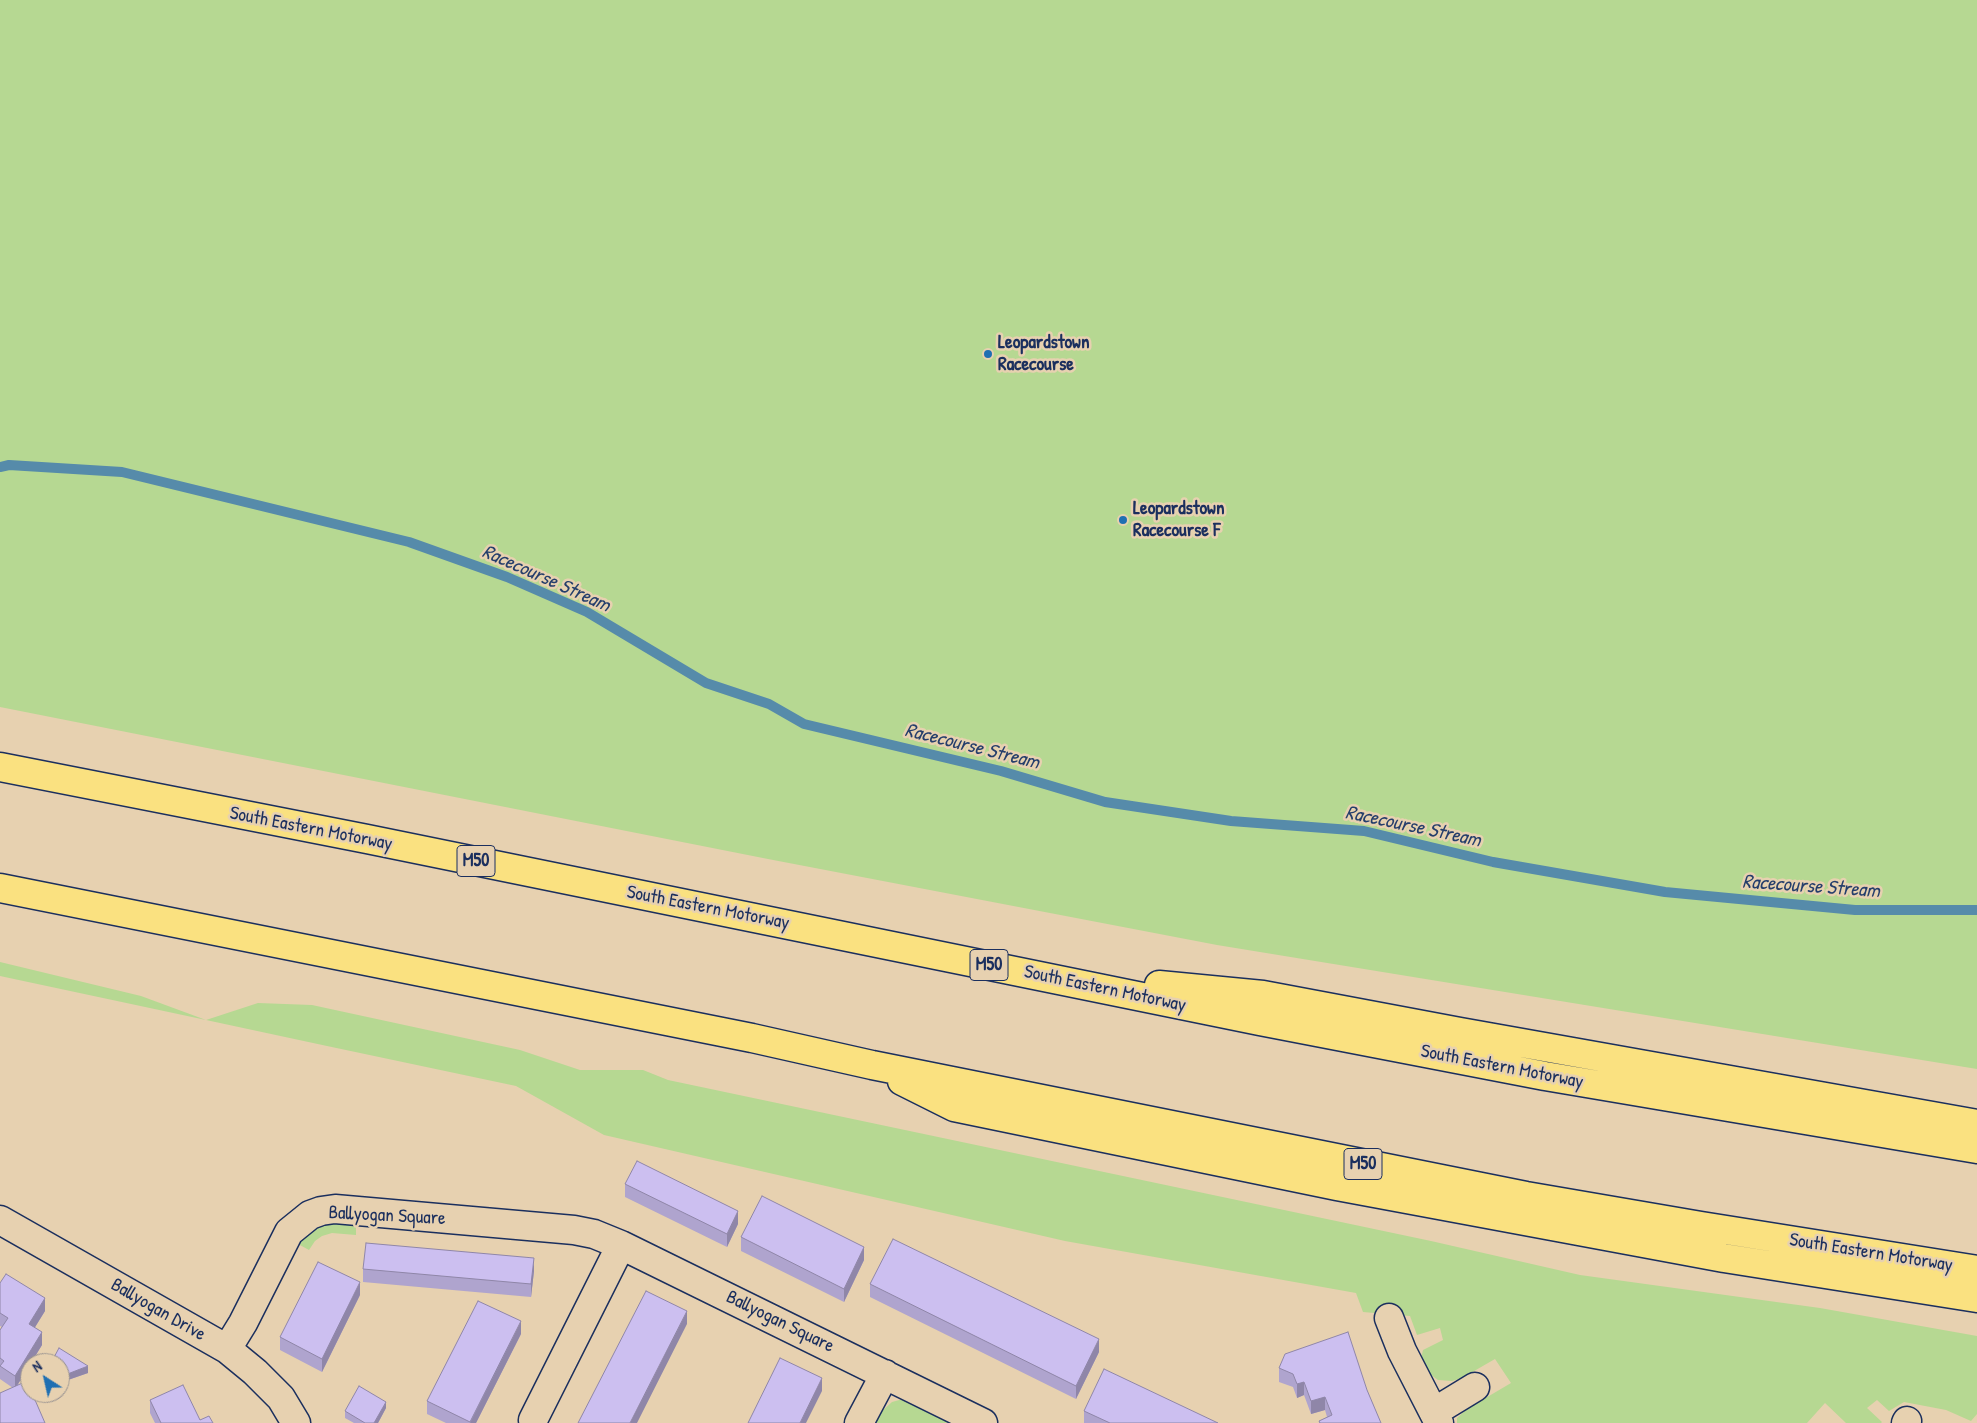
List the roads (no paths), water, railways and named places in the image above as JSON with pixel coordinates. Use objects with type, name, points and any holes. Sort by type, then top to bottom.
[{"type":"highway","name":"South Eastern Motorway","points":[[0,767],[1026,972],[1260,1021],[1546,1076],[1977,1150]]},
{"type":"highway","name":"South Eastern Motorway","points":[[0,888],[752,1038],[872,1066],[1526,1196],[1711,1228],[1977,1270]]},
{"type":"highway","points":[[1026,972],[1263,994],[1480,1036],[1977,1124]]},
{"type":"highway","points":[[872,1066],[954,1107],[1526,1223],[1724,1258],[1977,1298]]},
{"type":"street","name":"Ballyogan Square","points":[[227,1349],[243,1323],[289,1232],[310,1215],[321,1210],[335,1209],[574,1230],[594,1234],[621,1245],[983,1423]]},
{"type":"street","name":"Ballyogan Drive","points":[[0,1220],[227,1349],[255,1372],[281,1398],[296,1423]]},
{"type":"street","points":[[533,1420],[621,1245]]},
{"type":"street","points":[[1389,1318],[1402,1351],[1437,1418],[1475,1386]]},
{"type":"street","points":[[859,1423],[885,1374]]},
{"type":"waterway","name":"Racecourse Stream","points":[[0,467],[9,465],[122,472],[409,542],[507,577],[587,612],[706,683],[769,704],[804,724],[1001,771],[1105,802],[1231,821],[1364,831],[1493,862],[1665,892],[1855,910],[1977,910]]},
{"type":"place","name":"Leopardstown Racecourse","points":[[988,354]]},
{"type":"place","name":"Leopardstown Racecourse F","points":[[1123,520]]}]
